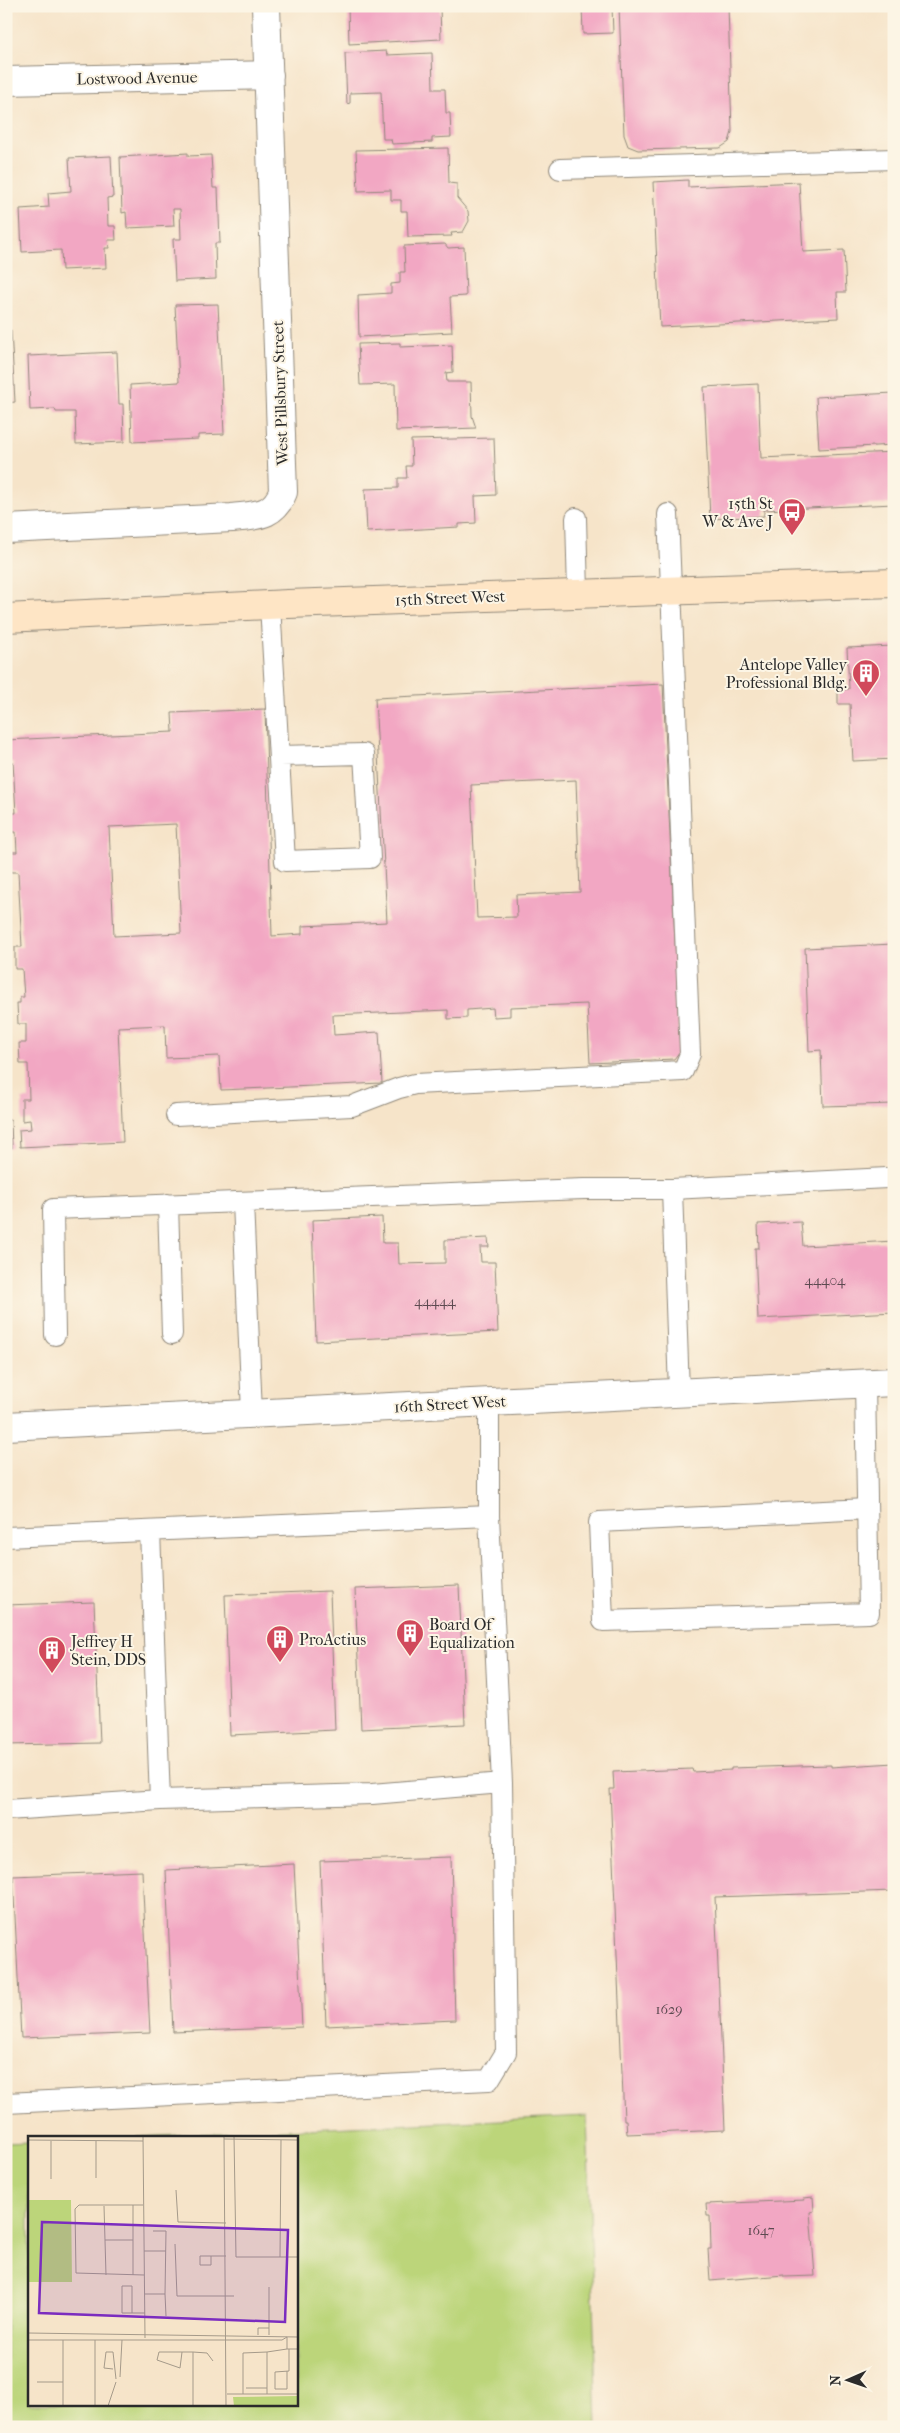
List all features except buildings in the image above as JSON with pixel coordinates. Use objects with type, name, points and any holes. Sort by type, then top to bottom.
[{"type":"street","name":"West Pillsbury Street","points":[[6,529],[232,518],[265,513],[278,506],[283,492],[266,6]]},
{"type":"street","name":"Lostwood Avenue","points":[[6,81],[268,75]]},
{"type":"street","name":"15th Street West","points":[[6,618],[270,605],[894,583]]},
{"type":"street","name":"16th Street West","points":[[6,1426],[894,1382]]},
{"type":"lane","points":[[560,169],[894,159]]},
{"type":"lane","points":[[176,1115],[352,1106],[415,1084],[683,1071],[690,1054],[668,514]]},
{"type":"lane","points":[[576,518],[578,593]]},
{"type":"lane","points":[[270,605],[285,861],[370,858],[364,754],[279,756]]},
{"type":"lane","points":[[55,1335],[53,1209],[584,1189],[672,1189],[886,1178]]},
{"type":"lane","points":[[672,1189],[679,1392]]},
{"type":"lane","points":[[243,1202],[252,1414]]},
{"type":"lane","points":[[168,1204],[172,1334]]},
{"type":"lane","points":[[865,1383],[869,1613],[603,1622],[599,1522],[867,1509]]},
{"type":"lane","points":[[6,2102],[489,2080],[506,2052],[502,1783],[489,1516],[489,1402]]},
{"type":"lane","points":[[6,1537],[489,1516]]},
{"type":"lane","points":[[150,1531],[160,1800]]},
{"type":"lane","points":[[6,1810],[160,1800],[372,1794],[502,1783]]},
{"type":"green space","points":[[587,2116],[597,2427],[6,2427],[6,2143],[28,2142],[28,2406],[298,2406],[298,2136],[157,2136]]},
{"type":"place","name":"15th St W & Ave J","points":[[792,536]]},
{"type":"place","name":"Antelope Valley Professional Bldg.","points":[[866,697]]},
{"type":"place","name":"Board Of Equalization","points":[[410,1657]]},
{"type":"place","name":"ProActius","points":[[280,1663]]},
{"type":"place","name":"Jeffrey H Stein, DDS","points":[[52,1674]]}]
